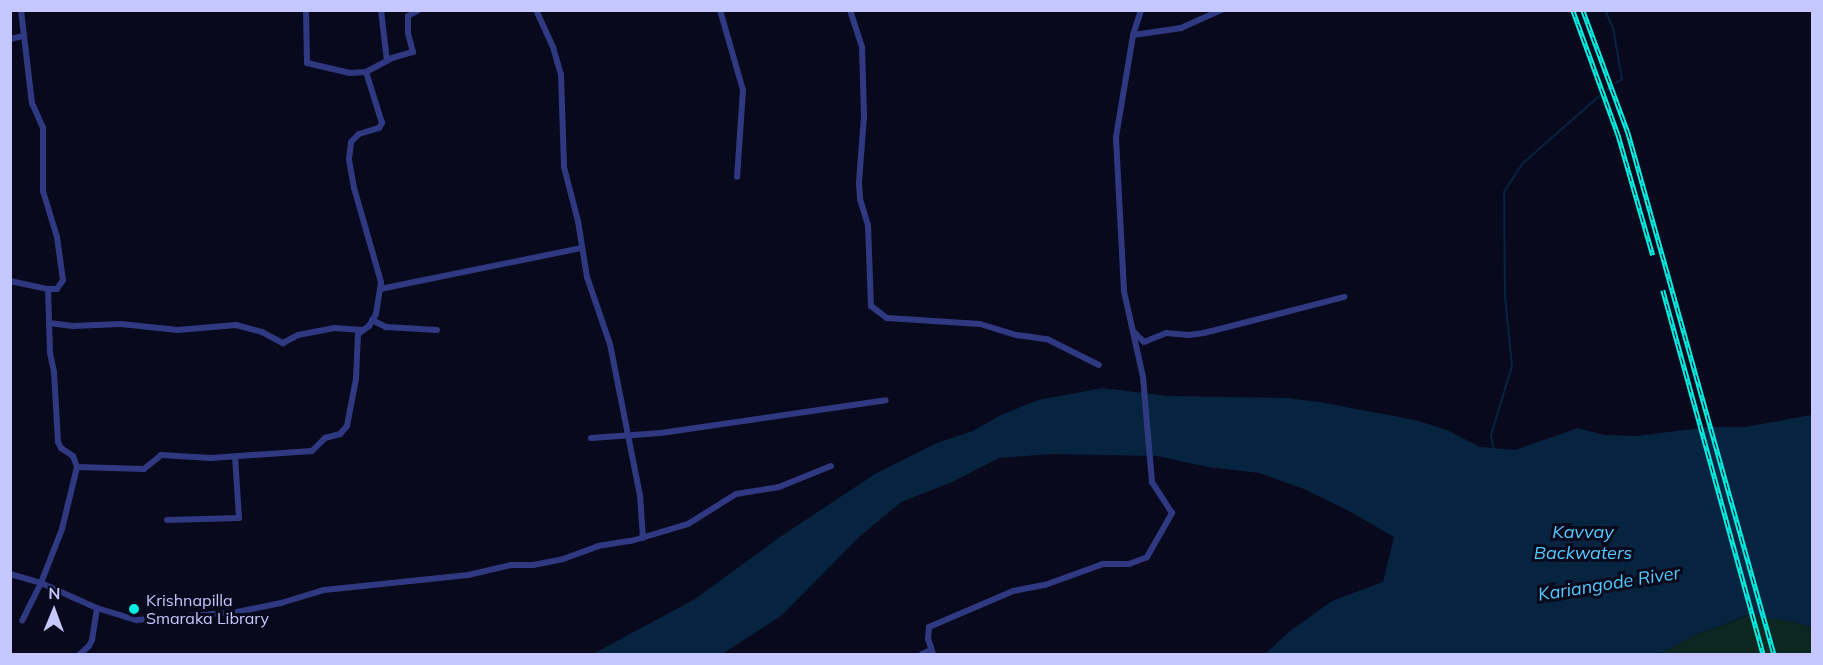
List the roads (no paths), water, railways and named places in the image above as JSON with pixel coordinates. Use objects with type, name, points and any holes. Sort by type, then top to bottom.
[{"type":"street","points":[[10,281],[57,289],[63,280],[57,237],[43,191],[43,128],[32,103],[21,10]]},
{"type":"street","points":[[306,10],[307,63],[350,73],[366,72],[412,52],[408,33],[408,16],[418,10]]},
{"type":"street","points":[[381,10],[387,61]]},
{"type":"street","points":[[536,10],[553,47],[561,75],[564,167],[587,277],[610,344],[639,495],[643,538]]},
{"type":"street","points":[[720,10],[743,90],[737,177]]},
{"type":"street","points":[[850,10],[862,47],[864,116],[859,183],[860,199],[868,225],[871,306],[887,318],[980,324],[1017,335],[1047,339],[1099,365]]},
{"type":"street","points":[[922,654],[932,652],[928,639],[929,627],[946,617],[1013,591],[1045,585],[1103,564],[1129,564],[1147,556],[1172,513],[1152,482],[1143,377],[1124,291],[1116,137],[1133,35],[1141,10]]},
{"type":"street","points":[[1133,35],[1181,28],[1221,10]]},
{"type":"street","points":[[10,39],[23,36]]},
{"type":"street","points":[[77,466],[144,469],[149,468],[161,455],[235,456],[312,451],[326,438],[340,434],[347,426],[356,379],[358,334],[376,314],[380,289],[376,257],[354,188],[349,159],[351,142],[359,134],[379,128],[382,123],[366,72]]},
{"type":"street","points":[[380,289],[582,248]]},
{"type":"street","points":[[22,621],[41,583],[62,528],[77,466],[74,456],[61,448],[58,442],[48,289]]},
{"type":"street","points":[[1134,332],[1144,342],[1166,333],[1189,335],[1204,333],[1344,297]]},
{"type":"street","points":[[372,320],[386,327],[437,330]]},
{"type":"street","points":[[49,323],[73,326],[121,324],[177,330],[236,325],[262,332],[283,343],[298,335],[334,328],[363,330]]},
{"type":"street","points":[[591,438],[661,433],[885,400]]},
{"type":"street","points":[[167,520],[239,518],[235,456]]},
{"type":"street","points":[[10,574],[41,583],[97,608],[144,621],[237,612],[270,606],[324,590],[468,575],[511,565],[533,565],[563,559],[598,546],[643,538],[688,524],[736,495],[779,487],[831,466]]},
{"type":"street","points":[[80,654],[92,640],[97,608]]},
{"type":"water","name":"Kavvay Backwaters","points":[[1103,388],[1168,396],[1287,398],[1319,402],[1415,420],[1447,430],[1480,447],[1515,450],[1578,428],[1604,435],[1636,436],[1709,427],[1745,427],[1812,415],[1812,626],[1751,614],[1695,635],[1659,654],[1265,654],[1290,631],[1332,601],[1383,582],[1394,537],[1304,489],[1259,473],[1208,467],[1157,456],[1050,454],[999,458],[952,482],[901,502],[859,537],[781,616],[722,654],[593,654],[695,599],[780,537],[875,474],[937,443],[973,431],[999,416],[1038,400]]},
{"type":"waterway","points":[[1605,10],[1613,28],[1622,79],[1616,83]]},
{"type":"waterway","points":[[1494,451],[1491,435],[1512,366],[1505,297],[1504,192],[1522,164],[1599,96]]},
{"type":"railway","points":[[1573,10],[1618,134],[1653,255]]},
{"type":"railway","points":[[1583,10],[1628,132],[1774,654]]},
{"type":"railway","points":[[1663,290],[1763,654]]},
{"type":"place","name":"Krishnapilla Smaraka Library","points":[[134,609]]},
{"type":"water label","name":"Kariangode River","points":[[1609,584]]}]
